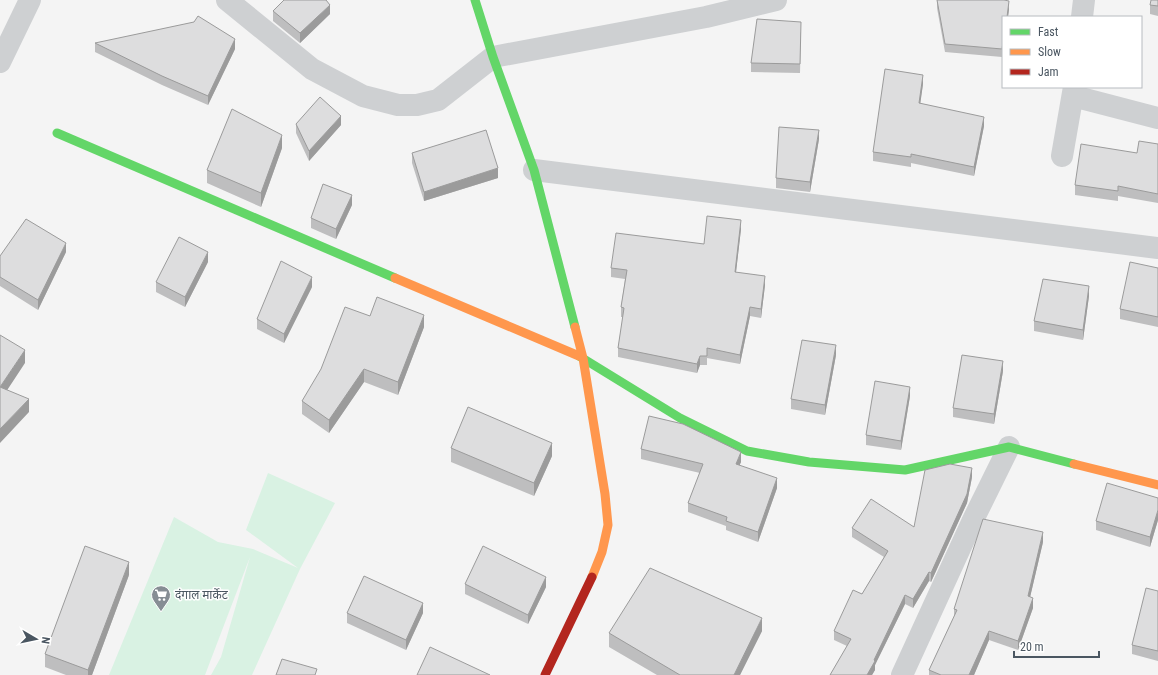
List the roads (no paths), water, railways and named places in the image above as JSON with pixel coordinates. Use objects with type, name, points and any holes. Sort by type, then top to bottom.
[{"type":"street","points":[[0,62],[30,0]]},
{"type":"street","points":[[226,0],[312,69],[363,96],[398,104],[417,105],[438,100],[493,57],[706,17],[776,0]]},
{"type":"street","points":[[475,0],[493,57],[534,170],[583,358],[605,494],[608,525],[602,552],[586,593],[546,675]]},
{"type":"street","points":[[1082,16],[1084,0]]},
{"type":"street","points":[[1062,156],[1074,92],[1158,118]]},
{"type":"street","points":[[57,133],[583,358],[680,418],[748,451],[809,462],[905,470],[1009,447],[1158,485]]},
{"type":"street","points":[[534,170],[1158,248]]},
{"type":"street","points":[[902,675],[973,520],[1009,447]]},
{"type":"place","name":"दंगाल मार्केट","points":[[161,612]]}]
